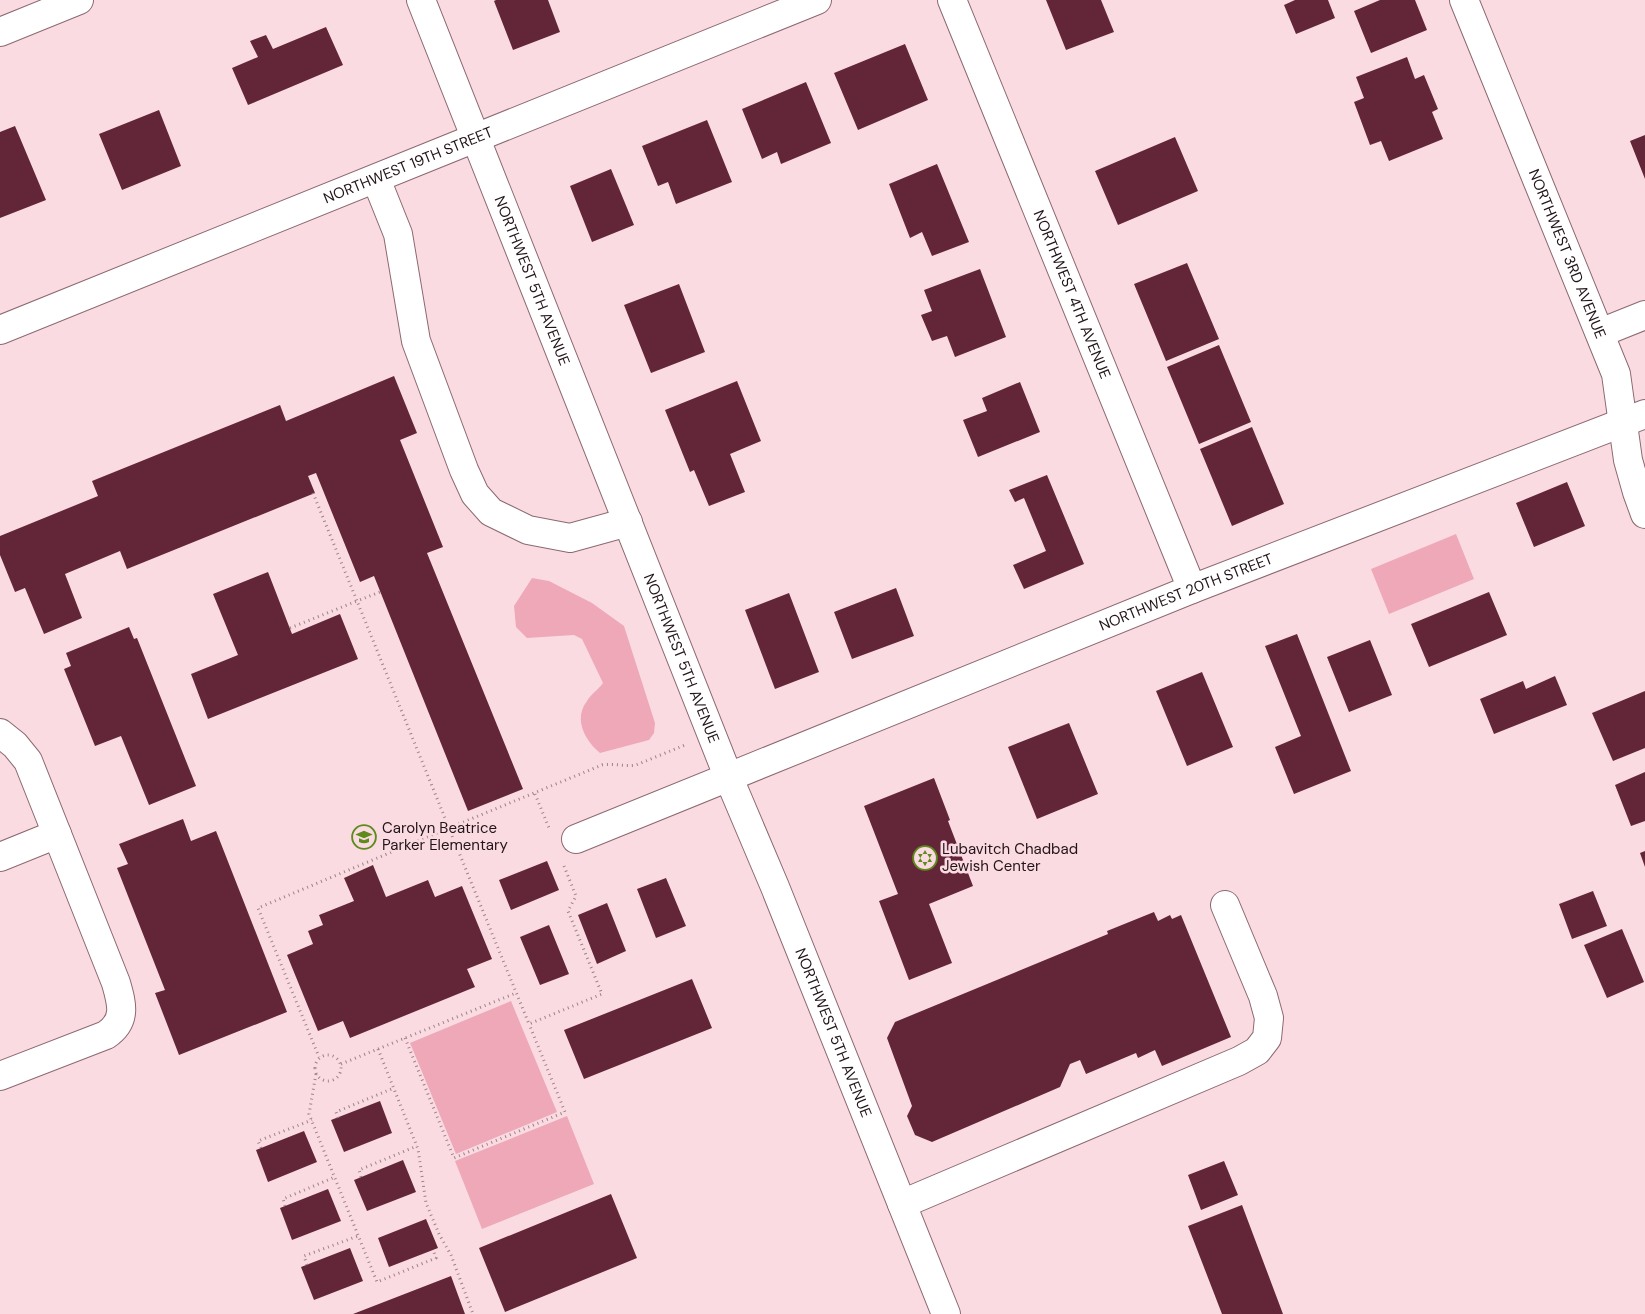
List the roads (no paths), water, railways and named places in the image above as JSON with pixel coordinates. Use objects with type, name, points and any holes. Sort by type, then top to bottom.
[{"type":"street","points":[[0,32],[79,0]]},
{"type":"street","name":"NORTHWEST 5TH AVENUE","points":[[421,0],[728,776],[775,887],[946,1314]]},
{"type":"street","name":"NORTHWEST 19TH STREET","points":[[0,330],[817,0]]},
{"type":"street","name":"NORTHWEST 4TH AVENUE","points":[[952,0],[1192,589]]},
{"type":"street","name":"NORTHWEST 3RD AVENUE","points":[[1464,0],[1634,419],[1628,460],[1645,514]]},
{"type":"street","points":[[376,179],[398,234],[416,341],[464,470],[475,494],[491,512],[528,530],[570,538],[628,522]]},
{"type":"street","points":[[1600,333],[1645,314]]},
{"type":"street","name":"NORTHWEST 20TH STREET","points":[[564,838],[728,776],[1192,589],[1634,419]]},
{"type":"street","points":[[0,734],[15,745],[28,761],[116,983],[121,1000],[120,1019],[115,1029],[106,1035],[0,1076]]},
{"type":"street","points":[[0,857],[57,834]]},
{"type":"street","points":[[902,1204],[1239,1061],[1257,1051],[1267,1038],[1269,1018],[1263,996],[1225,905]]},
{"type":"place","name":"Carolyn Beatrice Parker Elementary","points":[[364,837]]},
{"type":"place","name":"Lubavitch Chadbad Jewish Center","points":[[925,858]]}]
